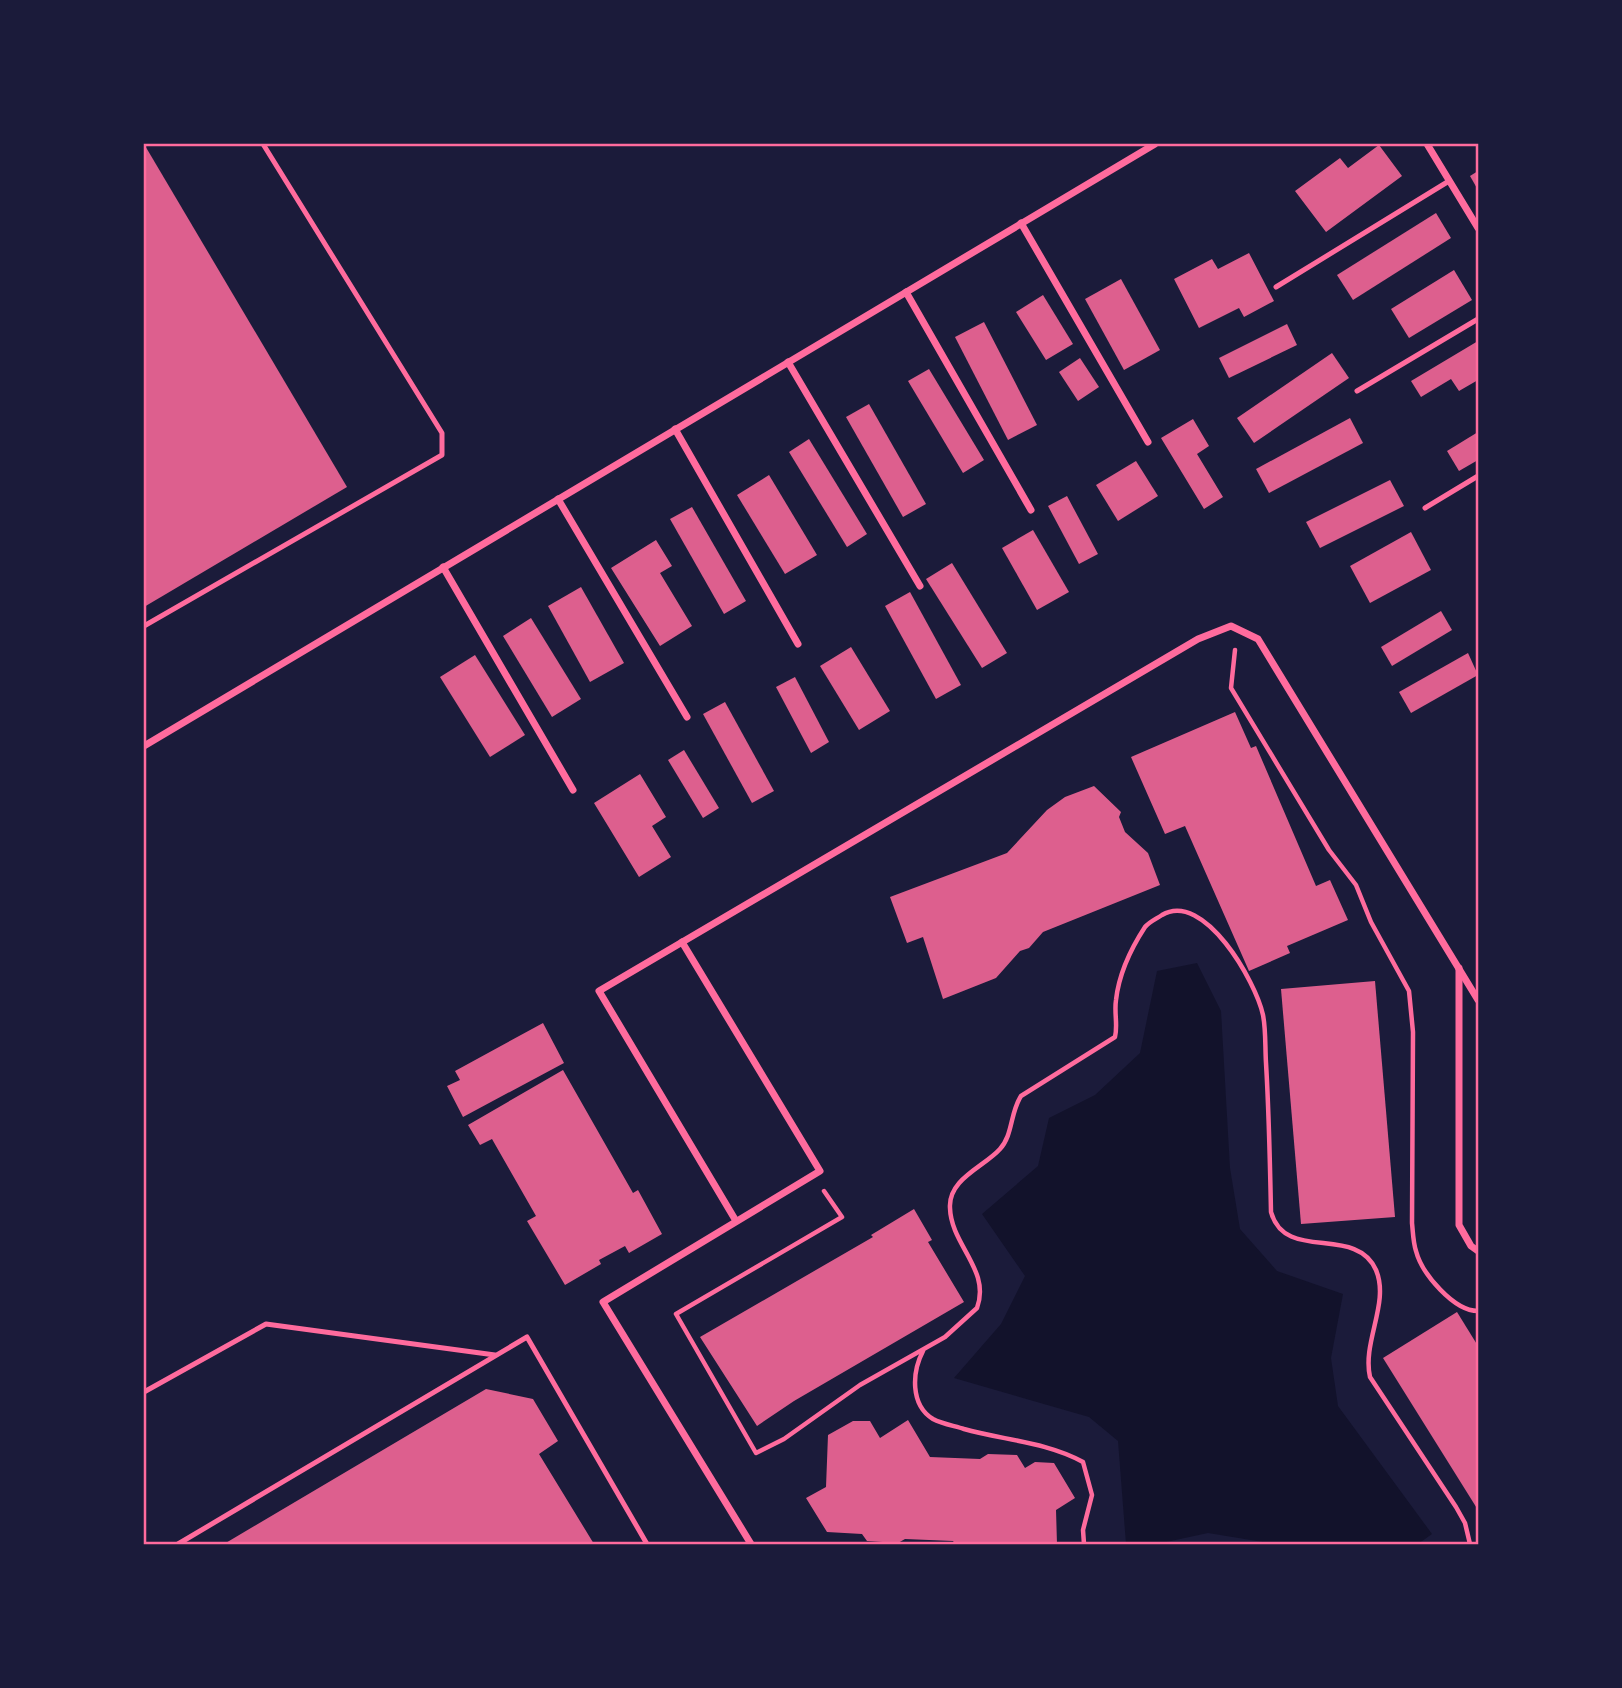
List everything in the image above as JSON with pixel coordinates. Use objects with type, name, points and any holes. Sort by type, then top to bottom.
[{"type":"street","points":[[144,746],[1155,144]]},
{"type":"street","points":[[1427,144],[1479,228]]},
{"type":"street","points":[[1021,223],[1148,442]]},
{"type":"street","points":[[906,292],[1031,510]]},
{"type":"street","points":[[788,362],[920,586]]},
{"type":"street","points":[[675,429],[798,644]]},
{"type":"street","points":[[558,499],[687,717]]},
{"type":"street","points":[[443,567],[573,790]]},
{"type":"street","points":[[736,1222],[599,991],[1198,639],[1231,626],[1258,639],[1479,1000]]},
{"type":"street","points":[[682,942],[820,1171],[603,1303],[751,1545]]},
{"type":"street","points":[[1459,967],[1459,1226],[1471,1246],[1479,1251]]},
{"type":"lane","points":[[144,626],[442,454],[442,433],[264,144]]},
{"type":"lane","points":[[1276,287],[1449,181]]},
{"type":"lane","points":[[1357,391],[1479,319]]},
{"type":"lane","points":[[1425,508],[1479,476]]},
{"type":"lane","points":[[144,1392],[266,1324],[495,1355]]},
{"type":"lane","points":[[178,1545],[527,1337],[647,1545]]},
{"type":"path","points":[[1237,629],[1231,688],[1329,849],[1356,885],[1371,922],[1409,991],[1412,1032],[1412,1223],[1416,1252],[1433,1281],[1454,1301],[1470,1311],[1479,1311]]},
{"type":"path","points":[[813,1175],[842,1217],[676,1314],[756,1453],[785,1439],[860,1385],[924,1351],[977,1308],[981,1297],[975,1269],[957,1239],[949,1206],[957,1186],[1001,1149],[1011,1129],[1012,1111],[1021,1096],[1115,1037],[1115,1003],[1122,967],[1146,924],[1166,912],[1186,910],[1213,926],[1254,992],[1263,1015],[1270,1121],[1270,1212],[1274,1224],[1296,1240],[1353,1248],[1374,1267],[1379,1281],[1368,1354],[1370,1377],[1456,1507],[1465,1523],[1470,1545]]},
{"type":"path","points":[[924,1351],[915,1366],[915,1386],[920,1405],[932,1419],[988,1436],[1064,1451],[1083,1462],[1092,1495],[1083,1530],[1084,1545]]},
{"type":"shaded area","points":[[1197,963],[1221,1011],[1230,1168],[1240,1229],[1277,1271],[1343,1294],[1331,1358],[1338,1406],[1432,1534],[1418,1544],[1275,1544],[1208,1533],[1157,1544],[1126,1544],[1118,1441],[1089,1417],[954,1378],[1001,1324],[1025,1276],[982,1214],[1038,1166],[1049,1118],[1095,1095],[1140,1053],[1157,971]]},
{"type":"building","points":[[144,144],[347,487],[144,607]]},
{"type":"building","points":[[1379,145],[1402,176],[1326,232],[1295,191],[1340,158],[1348,168]]},
{"type":"building","points":[[1478,171],[1478,190],[1470,176]]},
{"type":"building","points":[[1436,213],[1451,238],[1353,300],[1337,275]]},
{"type":"building","points":[[1249,253],[1274,301],[1244,317],[1239,308],[1199,328],[1174,279],[1212,259],[1218,269]]},
{"type":"building","points":[[1454,270],[1472,300],[1409,338],[1391,309]]},
{"type":"building","points":[[1121,279],[1160,350],[1124,370],[1085,299]]},
{"type":"building","points":[[1043,295],[1073,344],[1046,360],[1016,312]]},
{"type":"building","points":[[984,322],[1037,425],[1008,440],[955,337]]},
{"type":"building","points":[[1287,324],[1297,345],[1229,378],[1219,358]]},
{"type":"building","points":[[1478,341],[1478,380],[1459,391],[1451,379],[1421,397],[1411,381]]},
{"type":"building","points":[[1332,353],[1349,378],[1254,443],[1237,418]]},
{"type":"building","points":[[1080,358],[1099,387],[1078,401],[1059,372]]},
{"type":"building","points":[[929,369],[984,460],[963,473],[908,381]]},
{"type":"building","points":[[869,404],[926,504],[903,517],[846,417]]},
{"type":"building","points":[[1350,418],[1363,443],[1269,493],[1256,469]]},
{"type":"building","points":[[1193,419],[1209,446],[1197,454],[1223,497],[1204,509],[1161,438]]},
{"type":"building","points":[[1478,432],[1478,460],[1459,471],[1447,451]]},
{"type":"building","points":[[809,439],[867,534],[847,547],[789,452]]},
{"type":"building","points":[[1136,461],[1158,496],[1118,521],[1096,485]]},
{"type":"building","points":[[769,475],[817,555],[785,574],[737,495]]},
{"type":"building","points":[[1390,480],[1404,506],[1320,548],[1306,522]]},
{"type":"building","points":[[1067,496],[1098,554],[1079,564],[1048,506]]},
{"type":"building","points":[[692,507],[746,601],[724,614],[670,519]]},
{"type":"building","points":[[1033,530],[1069,592],[1037,610],[1002,548]]},
{"type":"building","points":[[1411,532],[1431,570],[1370,603],[1350,566]]},
{"type":"building","points":[[656,540],[672,566],[660,573],[692,626],[660,646],[611,568]]},
{"type":"building","points":[[952,563],[1007,653],[982,668],[926,579]]},
{"type":"building","points":[[581,587],[624,663],[590,682],[548,606]]},
{"type":"building","points":[[910,592],[961,685],[936,699],[885,606]]},
{"type":"building","points":[[1441,611],[1452,630],[1392,666],[1381,647]]},
{"type":"building","points":[[531,618],[581,699],[552,717],[503,636]]},
{"type":"building","points":[[851,647],[890,711],[859,730],[820,666]]},
{"type":"building","points":[[1468,653],[1478,675],[1411,713],[1399,692]]},
{"type":"building","points":[[475,655],[525,735],[490,757],[440,677]]},
{"type":"building","points":[[795,677],[829,742],[811,753],[776,687]]},
{"type":"building","points":[[725,702],[774,791],[752,803],[703,714]]},
{"type":"building","points":[[1235,712],[1251,748],[1256,746],[1316,886],[1330,880],[1348,920],[1287,946],[1290,953],[1249,971],[1185,826],[1165,834],[1131,757]]},
{"type":"building","points":[[684,750],[719,808],[703,818],[668,760]]},
{"type":"building","points":[[640,774],[666,817],[652,826],[671,857],[639,877],[594,803]]},
{"type":"building","points":[[1094,786],[1121,812],[1119,817],[1125,832],[1148,853],[1160,885],[1043,932],[1029,948],[1020,951],[996,978],[943,999],[923,937],[907,943],[890,897],[1007,853],[1047,810],[1065,797]]},
{"type":"building","points":[[1375,981],[1395,1217],[1301,1224],[1281,989]]},
{"type":"building","points":[[543,1023],[564,1063],[463,1117],[447,1086],[460,1080],[455,1071]]},
{"type":"building","points":[[563,1070],[633,1193],[638,1190],[662,1234],[629,1253],[625,1246],[599,1260],[601,1264],[565,1285],[527,1221],[536,1216],[492,1139],[480,1145],[468,1125]]},
{"type":"building","points":[[914,1209],[932,1240],[928,1242],[964,1302],[794,1401],[757,1426],[700,1337],[873,1237],[871,1235]]},
{"type":"building","points":[[1457,1312],[1478,1346],[1478,1510],[1383,1358]]},
{"type":"building","points":[[486,1389],[533,1399],[558,1441],[539,1454],[594,1544],[224,1544]]},
{"type":"building","points":[[908,1420],[930,1457],[980,1459],[988,1454],[1017,1455],[1025,1468],[1035,1462],[1054,1463],[1075,1498],[1056,1510],[1057,1544],[955,1544],[953,1541],[905,1539],[898,1543],[867,1541],[862,1534],[827,1532],[806,1498],[826,1487],[828,1435],[853,1421],[870,1421],[880,1438]]}]
